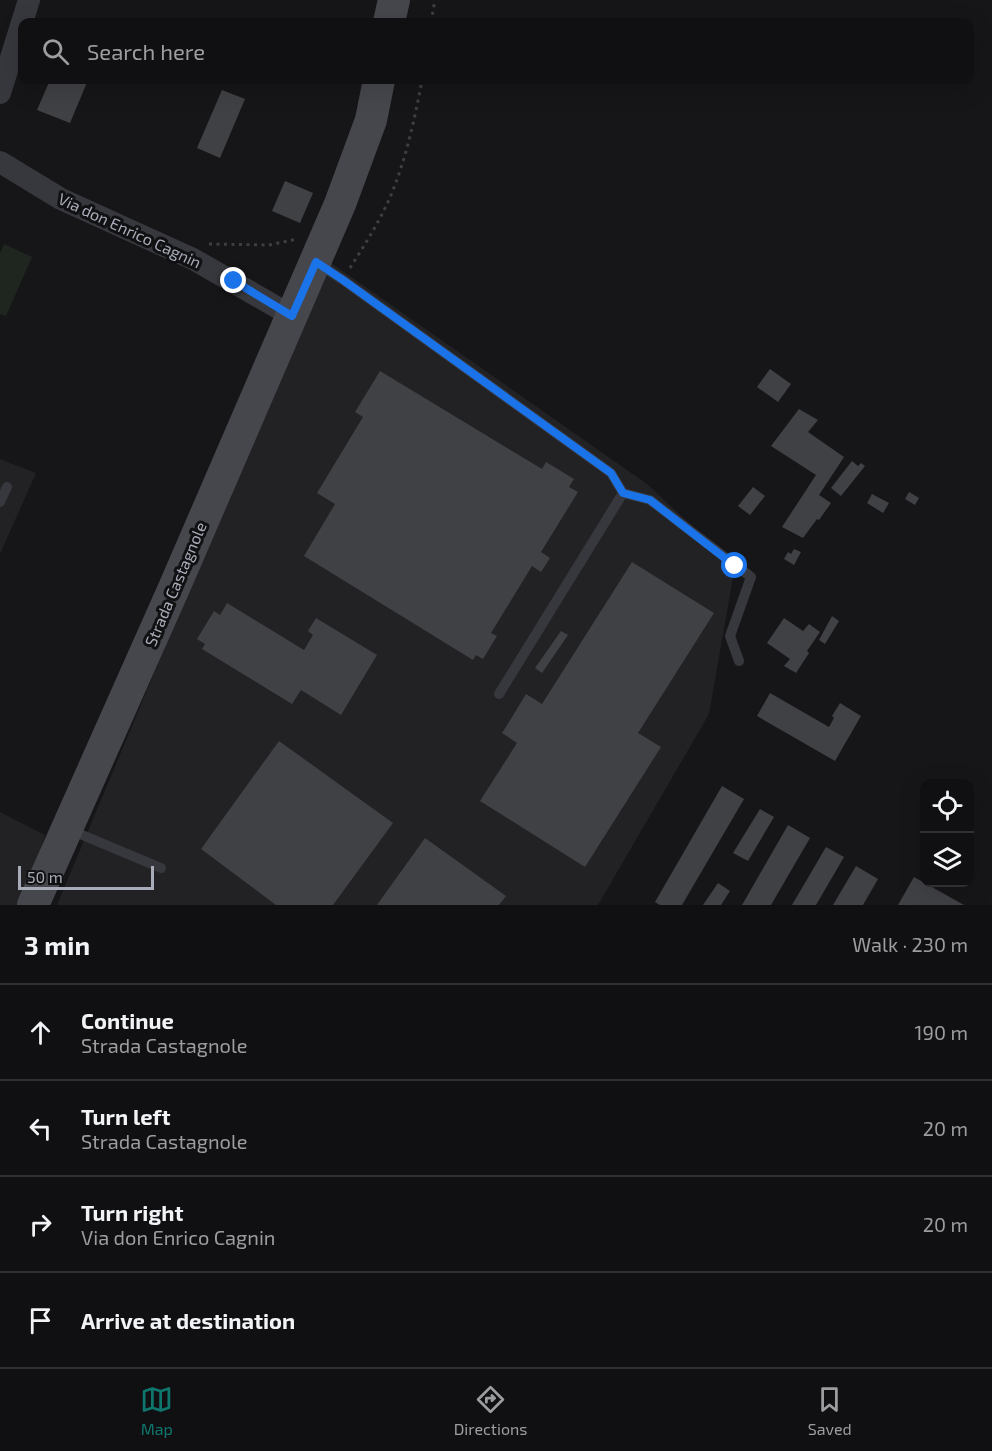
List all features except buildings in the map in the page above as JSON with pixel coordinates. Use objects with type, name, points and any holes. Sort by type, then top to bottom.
[{"type":"main road","points":[[390,18],[394,0]]},
{"type":"main road","name":"Strada Castagnole","points":[[33,905],[292,316],[305,253],[358,158],[379,84]]},
{"type":"street","points":[[23,18],[29,0]]},
{"type":"street","points":[[0,93],[18,35]]},
{"type":"street","name":"Via don Enrico Cagnin","points":[[0,162],[61,199],[193,259],[292,316]]},
{"type":"lane","points":[[305,253],[611,473],[623,493],[650,500],[751,577],[730,636],[739,661]]},
{"type":"lane","points":[[0,502],[7,487]]},
{"type":"lane","points":[[499,694],[623,493]]},
{"type":"lane","points":[[68,829],[161,868]]},
{"type":"path","points":[[432,18],[435,0]]},
{"type":"path","points":[[343,280],[377,224],[391,194],[408,144],[421,84]]},
{"type":"path","points":[[204,243],[219,246],[269,245],[297,239],[305,253]]},
{"type":"shaded area","points":[[4,244],[32,257],[6,316],[0,314],[0,253]]},
{"type":"shaded area","points":[[327,260],[647,484],[735,566],[709,714],[598,905],[57,905]]},
{"type":"shaded area","points":[[0,459],[36,473],[0,554]]},
{"type":"shaded area","points":[[0,812],[45,835],[22,905],[0,905]]},
{"type":"route","points":[[234,281],[292,316],[316,262],[611,473],[623,493],[650,500],[735,566]]}]
